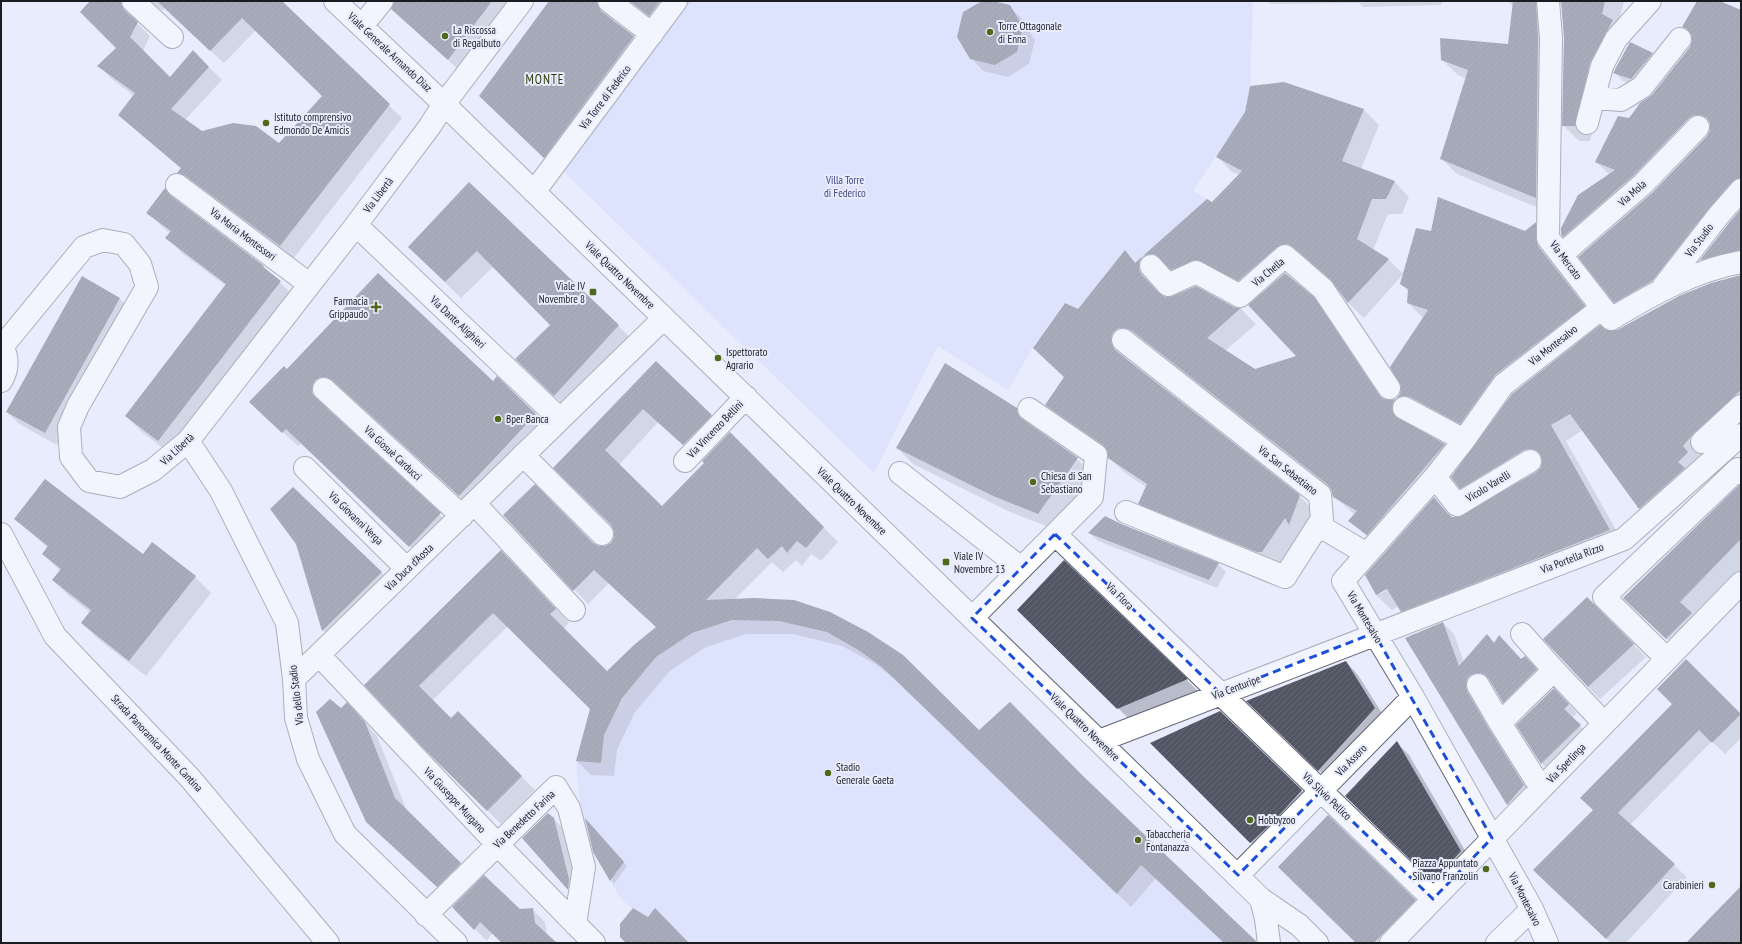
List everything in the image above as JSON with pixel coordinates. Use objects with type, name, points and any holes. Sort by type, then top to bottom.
[{"type":"street","points":[[133,1],[172,37]]},
{"type":"street","name":"Viale Generale Armando Diaz","points":[[336,1],[444,104]]},
{"type":"street","points":[[362,26],[382,1]]},
{"type":"street","name":"Via Libertà","points":[[2,346],[84,247],[103,240],[124,244],[140,264],[147,287],[72,420],[69,427],[71,456],[89,481],[120,487],[153,470],[188,441],[356,225],[430,126],[444,104],[522,1]]},
{"type":"street","points":[[609,1],[652,34]]},
{"type":"street","name":"Via Torre di Federico","points":[[534,192],[676,1]]},
{"type":"street","name":"Via Mercato","points":[[1548,1],[1551,38],[1548,238],[1611,319],[1659,292],[1694,275],[1722,265],[1741,262]]},
{"type":"street","points":[[1587,124],[1602,66],[1616,39],[1650,1]]},
{"type":"street","points":[[1594,98],[1621,100],[1642,87],[1680,39]]},
{"type":"street","name":"Viale Quattro Novembre","points":[[444,104],[1261,899],[1299,925],[1315,943]]},
{"type":"street","name":"Via Mola","points":[[1561,255],[1643,184],[1698,127]]},
{"type":"street","name":"Via Maria Montessori","points":[[177,185],[309,284]]},
{"type":"street","name":"Via Studio","points":[[1659,292],[1719,215],[1741,190]]},
{"type":"street","name":"Via Dante Alighieri","points":[[356,225],[560,419]]},
{"type":"street","name":"Via Chella","points":[[1151,266],[1168,285],[1196,272],[1240,296],[1285,256],[1323,289],[1389,388]]},
{"type":"street","name":"Via Montesalvo","points":[[1547,943],[1532,909],[1413,697],[1343,581],[1435,477],[1464,440],[1503,385],[1602,308]]},
{"type":"street","name":"Via Duca d'Aosta","points":[[294,679],[664,318]]},
{"type":"street","name":"Via San Sebastiano","points":[[1123,340],[1320,495],[1322,519],[1285,577],[1126,512]]},
{"type":"street","points":[[1,381],[7,364],[2,346]]},
{"type":"street","name":"Via Giosuè Carducci","points":[[324,390],[468,510],[574,610]]},
{"type":"street","name":"Via Vincenzo Bellini","points":[[685,461],[746,398]]},
{"type":"street","points":[[1702,442],[1741,406]]},
{"type":"street","points":[[1404,408],[1464,440]]},
{"type":"street","points":[[972,618],[1092,497],[1096,455],[1029,409]]},
{"type":"street","name":"Via Portella Rizzo","points":[[1374,633],[1624,539],[1741,435]]},
{"type":"street","name":"Via dello Stadio","points":[[188,441],[221,491],[287,623],[294,679],[296,718],[308,759],[345,834],[456,943]]},
{"type":"street","points":[[523,455],[602,534]]},
{"type":"street","name":"Vicolo Varelli","points":[[1435,477],[1457,505],[1530,461]]},
{"type":"street","name":"Via Giovanni Verga","points":[[305,468],[408,569]]},
{"type":"street","points":[[1667,659],[1604,597],[1739,471]]},
{"type":"street","points":[[900,473],[1021,568]]},
{"type":"street","points":[[1318,525],[1367,554]]},
{"type":"street","name":"Strada Panoramica Monte Cantina","points":[[1,534],[55,636],[190,778],[328,943]]},
{"type":"street","name":"Via Flora","points":[[1056,534],[1220,693]]},
{"type":"street","name":"Via Sperlinga","points":[[1390,943],[1741,583]]},
{"type":"street","name":"Via Centuripe","points":[[1099,741],[1374,633]]},
{"type":"street","points":[[1522,634],[1604,724]]},
{"type":"street","name":"Via Giuseppe Murgano","points":[[319,655],[497,844],[594,943]]},
{"type":"street","points":[[1500,724],[1554,670]]},
{"type":"street","points":[[1478,685],[1500,724],[1541,788]]},
{"type":"street","name":"Via Silvio Pellico","points":[[1220,693],[1433,899]]},
{"type":"street","name":"Via Assoro","points":[[1238,876],[1413,697]]},
{"type":"street","name":"Via Benedetto Farina","points":[[426,915],[556,787],[569,808],[584,867],[575,924]]},
{"type":"street","points":[[1261,899],[1266,919],[1269,943]]},
{"type":"street","points":[[1497,943],[1532,909]]},
{"type":"street","points":[[1292,943],[1307,941],[1315,943]]},
{"type":"highlighted area","points":[[1055,534],[1220,693],[1374,633],[1492,838],[1433,899],[1321,791],[1238,875],[972,618]]},
{"type":"green space","name":"Villa Torre di Federico","points":[[689,1],[1253,1],[1250,86],[1245,112],[1193,191],[1207,199],[1136,263],[1125,251],[1078,309],[1064,303],[1033,347],[1008,390],[938,346],[874,473],[562,170]]},
{"type":"green space","name":"Stadio Generale Gaeta","points":[[754,598],[794,600],[830,612],[868,632],[903,655],[979,730],[1010,702],[1082,775],[1064,792],[1224,943],[626,943],[620,937],[620,924],[632,908],[621,899],[594,853],[580,805],[576,761],[591,705],[618,661],[648,633],[678,616]]},
{"type":"building","name":"Istituto comprensivo Edmondo De Amicis","points":[[90,1],[121,1],[124,10],[138,22],[130,37],[170,77],[193,50],[209,67],[171,109],[202,131],[233,123],[256,126],[279,143],[322,96],[242,18],[210,51],[157,1],[282,1],[390,104],[280,246],[184,175],[177,173],[181,168],[118,115],[135,93],[97,66],[116,48],[80,12]]},
{"type":"building","points":[[394,1],[492,1],[448,60],[391,9]]},
{"type":"building","points":[[549,1],[597,1],[601,11],[634,36],[544,158],[479,96]]},
{"type":"building","points":[[630,1],[660,1],[649,16]]},
{"type":"building","name":"Torre Ottagonale di Enna","points":[[982,1],[993,1],[1010,5],[1023,27],[1017,52],[995,65],[970,59],[957,37],[963,12]]},
{"type":"building","points":[[1513,1],[1536,1],[1538,38],[1536,198],[1440,159],[1468,70],[1441,60],[1440,38],[1508,44]]},
{"type":"building","points":[[1561,1],[1605,1],[1602,14],[1613,20],[1590,63],[1575,126],[1562,126],[1564,38]]},
{"type":"building","points":[[1697,1],[1720,1],[1741,10],[1741,178],[1732,182],[1710,207],[1652,281],[1614,303],[1578,257],[1652,193],[1707,136],[1710,130],[1710,123],[1707,118],[1701,115],[1694,115],[1689,118],[1634,175],[1563,237],[1561,234],[1561,228],[1578,195],[1615,170],[1595,162],[1618,116],[1629,118],[1640,103],[1652,95],[1690,47],[1692,40],[1691,34],[1687,29],[1682,27]]},
{"type":"building","points":[[1630,42],[1653,53],[1631,79],[1613,73]]},
{"type":"building","points":[[1284,82],[1364,109],[1342,161],[1395,181],[1386,199],[1372,199],[1357,239],[1389,259],[1348,303],[1331,280],[1288,244],[1277,247],[1238,281],[1197,260],[1171,270],[1155,254],[1143,256],[1139,262],[1141,274],[1159,293],[1165,297],[1173,296],[1196,286],[1234,307],[1241,308],[1207,338],[1255,369],[1296,356],[1248,305],[1285,273],[1314,297],[1379,395],[1383,399],[1396,399],[1393,402],[1392,408],[1394,415],[1445,444],[1367,535],[1348,521],[1357,511],[1333,497],[1331,489],[1328,485],[1131,330],[1119,328],[1113,332],[1111,339],[1115,350],[1300,495],[1289,525],[1285,518],[1262,552],[1257,552],[1138,504],[1147,484],[1108,458],[1107,450],[1103,445],[1045,405],[1064,377],[1033,348],[1065,303],[1078,309],[1125,250],[1135,263],[1207,199],[1212,202],[1242,171],[1216,157],[1245,112],[1250,86]]},
{"type":"building","points":[[469,182],[619,325],[554,396],[515,359],[550,325],[477,251],[445,282],[408,247]]},
{"type":"building","points":[[165,188],[170,195],[264,266],[263,267],[281,281],[158,441],[125,416],[226,284],[165,238],[171,231],[146,213]]},
{"type":"building","points":[[1438,197],[1525,231],[1536,222],[1536,238],[1538,246],[1585,306],[1495,375],[1460,424],[1410,397],[1403,396],[1396,399],[1400,394],[1401,387],[1390,367],[1428,310],[1407,303],[1408,289],[1400,284],[1416,228],[1431,231]]},
{"type":"building","points":[[1741,209],[1741,250],[1700,260],[1729,223]]},
{"type":"building","points":[[378,273],[493,381],[497,376],[536,414],[459,496],[332,380],[326,377],[321,377],[315,380],[312,387],[312,393],[316,398],[441,513],[409,547],[286,429],[282,433],[249,402],[284,366],[287,369]]},
{"type":"building","points":[[1741,275],[1741,390],[1694,433],[1683,446],[1688,452],[1678,462],[1685,468],[1639,509],[1570,414],[1551,425],[1610,530],[1401,612],[1387,589],[1376,595],[1365,575],[1434,497],[1447,513],[1452,517],[1458,517],[1536,472],[1541,467],[1542,460],[1540,454],[1536,450],[1529,449],[1524,450],[1460,489],[1451,477],[1512,394],[1600,325],[1606,330],[1617,330],[1679,296],[1711,283]]},
{"type":"building","points":[[82,276],[120,298],[45,433],[6,412]]},
{"type":"building","points":[[656,361],[712,415],[683,445],[643,409],[605,450],[662,506],[704,463],[702,461],[730,432],[824,527],[806,548],[797,541],[787,553],[782,546],[768,559],[757,548],[706,600],[754,598],[794,600],[830,612],[868,632],[903,655],[979,730],[1010,702],[1082,775],[1256,941],[1256,943],[1224,943],[1141,865],[1117,894],[882,667],[860,651],[827,632],[779,621],[732,620],[692,633],[656,657],[622,698],[604,735],[601,763],[576,761],[590,709],[493,613],[419,686],[451,718],[458,711],[522,776],[487,811],[426,751],[364,685],[501,550],[556,609],[550,614],[607,671],[634,645],[656,627],[594,570],[573,591],[503,515],[535,484],[593,543],[599,546],[605,546],[611,543],[614,537],[614,531],[611,525],[553,468]]},
{"type":"building","points":[[945,363],[1017,408],[1018,415],[1022,419],[1078,458],[1038,514],[991,495],[896,448]]},
{"type":"building","points":[[45,479],[143,554],[152,542],[196,576],[129,661],[81,623],[91,610],[52,580],[61,569],[42,554],[48,546],[14,519]]},
{"type":"building","points":[[1739,485],[1741,485],[1741,539],[1680,602],[1692,613],[1666,639],[1623,598]]},
{"type":"building","points":[[293,487],[382,572],[322,631],[296,544],[270,509]]},
{"type":"building","points":[[1105,516],[1121,524],[1219,563],[1209,580],[1088,533]]},
{"type":"building","points":[[1064,560],[1188,679],[1117,709],[1017,610]]},
{"type":"building","points":[[1587,597],[1634,644],[1588,687],[1543,639]]},
{"type":"building","points":[[1443,622],[1459,666],[1487,634],[1494,643],[1499,635],[1521,659],[1525,656],[1537,669],[1503,703],[1489,679],[1484,674],[1472,674],[1467,678],[1467,691],[1524,785],[1507,805],[1405,638]]},
{"type":"building","points":[[1686,659],[1741,714],[1712,743],[1699,730],[1618,813],[1675,864],[1606,939],[1533,870],[1593,810],[1580,798],[1672,704],[1657,689]]},
{"type":"building","points":[[1346,661],[1375,708],[1318,771],[1246,701]]},
{"type":"building","points":[[1554,688],[1569,704],[1564,709],[1581,725],[1541,764],[1516,725]]},
{"type":"building","points":[[330,699],[341,708],[347,702],[365,722],[395,798],[461,863],[437,887],[366,822],[316,712]]},
{"type":"building","points":[[1220,711],[1302,790],[1272,823],[1250,843],[1150,743]]},
{"type":"building","points":[[1397,741],[1461,851],[1433,882],[1345,796]]},
{"type":"building","points":[[548,813],[554,818],[569,879],[568,890],[522,838]]},
{"type":"building","points":[[1328,815],[1416,900],[1374,943],[1356,943],[1278,867]]},
{"type":"building","points":[[585,818],[624,862],[610,881],[593,852]]},
{"type":"building","points":[[484,875],[520,909],[533,908],[535,923],[557,943],[502,943],[480,922],[474,930],[452,907]]},
{"type":"building","points":[[1741,886],[1741,943],[1686,943],[1708,920]]},
{"type":"building","points":[[633,908],[648,917],[655,908],[689,943],[626,943],[620,937],[620,924]]},
{"type":"place","name":"Torre Ottagonale di Enna","points":[[990,32]]},
{"type":"place","name":"La Riscossa di Regalbuto","points":[[445,36]]},
{"type":"place","name":"Istituto comprensivo Edmondo De Amicis","points":[[266,123]]},
{"type":"place","name":"Viale IV Novembre 8","points":[[593,292]]},
{"type":"place","name":"Farmacia Grippaudo","points":[[376,307]]},
{"type":"place","name":"Ispettorato Agrario","points":[[718,358]]},
{"type":"place","name":"Bper Banca","points":[[498,419]]},
{"type":"place","name":"Chiesa di San Sebastiano","points":[[1033,482]]},
{"type":"place","name":"Viale IV Novembre 13","points":[[946,562]]},
{"type":"place","name":"Stadio Generale Gaeta","points":[[828,773]]},
{"type":"place","name":"Hobbyzoo","points":[[1250,820]]},
{"type":"place","name":"Tabaccheria Fontanazza","points":[[1138,840]]},
{"type":"place","name":"Piazza Appuntato Silvano Franzolin","points":[[1486,869]]},
{"type":"place","name":"Carabinieri","points":[[1712,885]]},
{"type":"district","name":"MONTE","points":[[545,79]]}]
